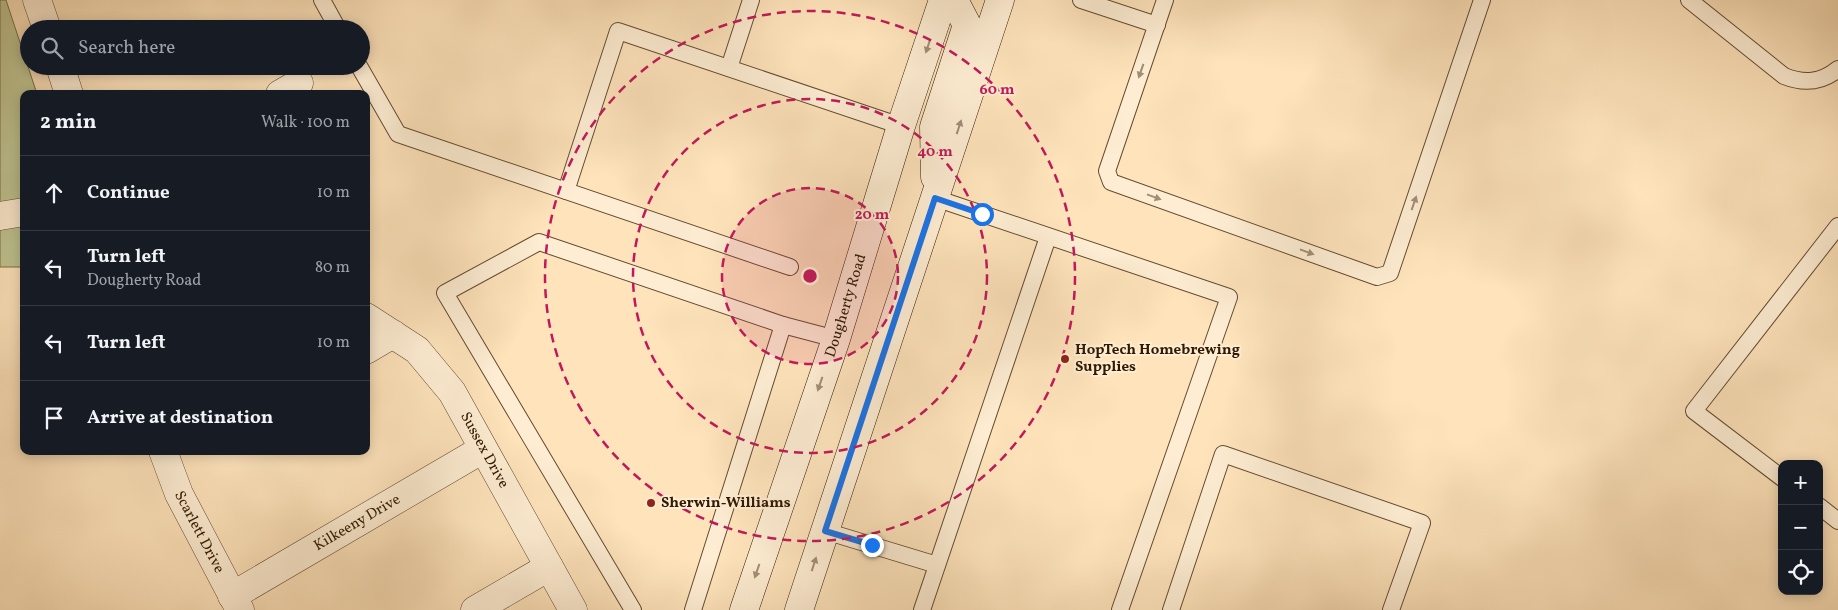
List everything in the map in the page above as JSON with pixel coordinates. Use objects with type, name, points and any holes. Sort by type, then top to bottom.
[{"type":"main road","points":[[37,0],[44,20]]},
{"type":"main road","name":"Dougherty Road","points":[[744,610],[836,339],[901,126],[943,0]]},
{"type":"main road","points":[[935,198],[934,127],[967,26],[954,0]]},
{"type":"main road","points":[[799,610],[1000,0]]},
{"type":"main road","points":[[63,75],[68,90]]},
{"type":"main road","points":[[0,216],[20,213]]},
{"type":"main road","name":"Sussex Drive","points":[[370,320],[417,350],[452,392],[573,610]]},
{"type":"main road","points":[[370,348],[393,334]]},
{"type":"main road","name":"Kilkeeny Drive","points":[[236,603],[483,449]]},
{"type":"main road","name":"Scarlett Drive","points":[[165,455],[180,494],[236,603]]},
{"type":"main road","points":[[475,610],[549,567]]},
{"type":"lane","points":[[322,0],[333,20]]},
{"type":"lane","points":[[729,68],[751,0]]},
{"type":"lane","points":[[1081,0],[1157,25]]},
{"type":"lane","points":[[1165,0],[1107,171],[1111,182],[1377,277],[1390,273],[1482,0]]},
{"type":"lane","points":[[1689,0],[1784,76],[1797,82],[1811,82],[1825,78],[1838,69]]},
{"type":"lane","points":[[566,191],[618,31],[901,126]]},
{"type":"lane","points":[[364,75],[398,134],[790,267]]},
{"type":"lane","points":[[935,198],[1229,297],[1120,610]]},
{"type":"lane","points":[[1778,475],[1694,411],[1838,226]]},
{"type":"lane","points":[[922,610],[1048,237]]},
{"type":"lane","points":[[633,610],[445,293],[539,242],[783,325],[836,339]]},
{"type":"lane","points":[[693,610],[783,325]]},
{"type":"lane","points":[[1171,610],[1223,454],[1422,523],[1391,610]]},
{"type":"lane","points":[[1823,509],[1838,521]]},
{"type":"lane","points":[[825,531],[937,565]]},
{"type":"green space","points":[[0,0],[6,0],[20,42],[20,75],[31,75],[36,90],[20,90],[20,267],[0,267]]},
{"type":"place","name":"HopTech Homebrewing Supplies","points":[[1065,359]]},
{"type":"place","name":"Sherwin-Williams","points":[[651,503]]},
{"type":"route","points":[[872,545],[825,531],[935,198],[982,214]]}]
